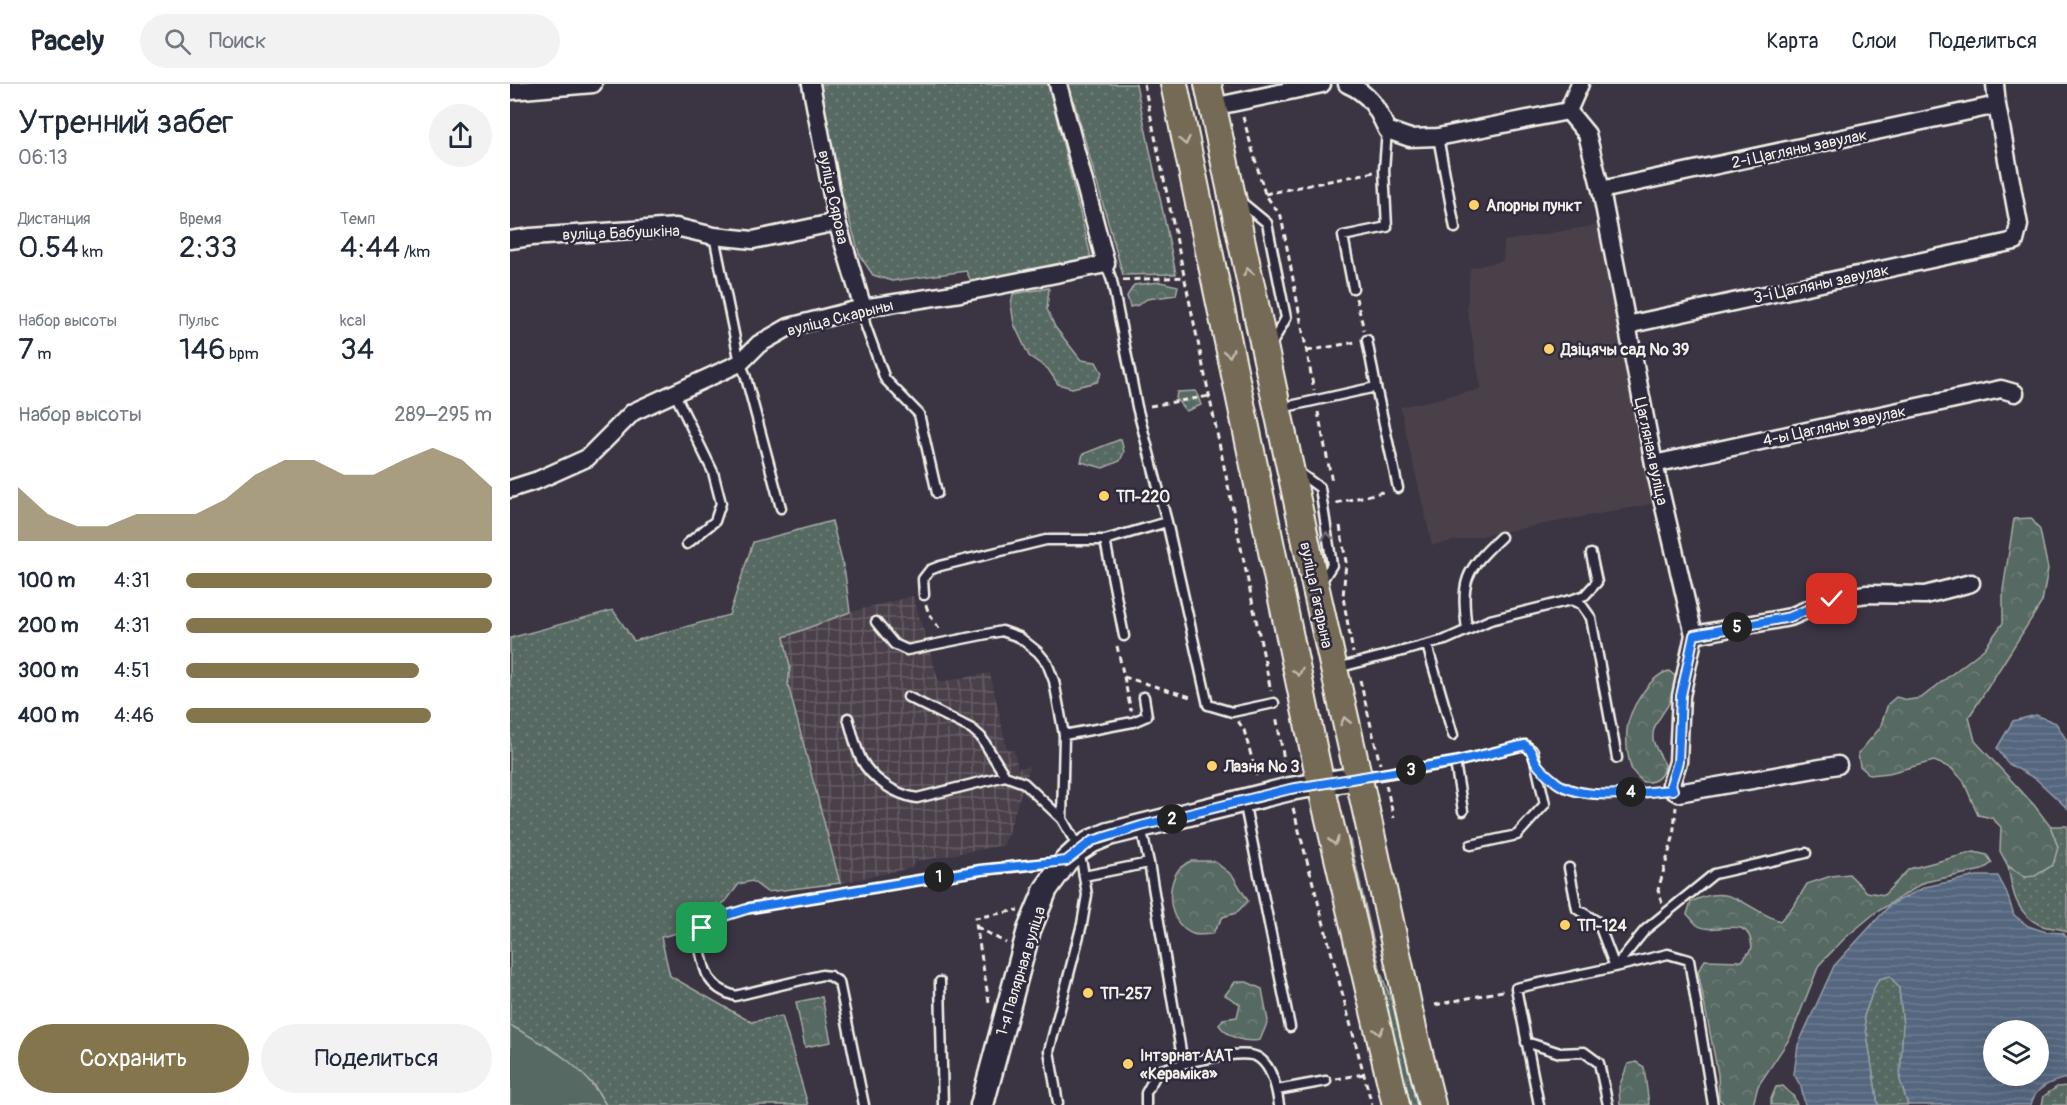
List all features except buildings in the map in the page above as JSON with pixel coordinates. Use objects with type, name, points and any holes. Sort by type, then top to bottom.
[{"type":"main road","points":[[1174,84],[1321,784],[1396,1105]]},
{"type":"main road","name":"вуліца Гагарына","points":[[1211,96],[1316,590],[1344,666],[1370,776],[1414,1033],[1432,1105]]},
{"type":"main road","points":[[1222,317],[1256,309]]},
{"type":"street","points":[[510,91],[592,84]]},
{"type":"street","name":"вуліца Сярова","points":[[811,84],[837,222],[863,308]]},
{"type":"street","points":[[1058,84],[1106,264]]},
{"type":"street","points":[[1211,96],[1238,100],[1322,84]]},
{"type":"street","points":[[1347,84],[1363,91],[1378,110],[1388,130],[1410,138],[1438,137],[1568,111],[1580,84]]},
{"type":"street","points":[[1995,84],[1997,105]]},
{"type":"street","name":"2-і Цагляны завулак","points":[[1601,190],[1997,105]]},
{"type":"street","name":"3-і Цагляны завулак","points":[[1627,325],[2015,241],[2019,225],[1997,105]]},
{"type":"street","name":"Цагляная вуліца","points":[[1568,111],[1587,134],[1601,190],[1654,464],[1694,635],[1681,696],[1678,762],[1671,784],[1676,792]]},
{"type":"street","name":"вуліца Бабушкіна","points":[[510,240],[676,227],[714,236],[753,240],[837,222]]},
{"type":"street","name":"вуліца Скарыны","points":[[510,489],[538,480],[587,458],[633,412],[741,363],[759,344],[789,327],[863,308],[960,293],[1106,264]]},
{"type":"street","name":"4-ы Цагляны завулак","points":[[1654,464],[2001,388],[2015,393]]},
{"type":"street","points":[[1694,635],[1790,617],[1832,599],[1867,594],[1925,595],[1971,583]]},
{"type":"street","points":[[1676,792],[1838,765]]},
{"type":"street","name":"1-я Палярная вуліца","points":[[982,1105],[1029,930],[1046,889],[1072,856],[1092,841],[1109,834],[1290,789],[1370,776]]},
{"type":"lane","points":[[1353,288],[1343,236],[1387,227],[1384,170],[1388,130]]},
{"type":"lane","points":[[1438,137],[1455,228]]},
{"type":"lane","points":[[1233,195],[1268,223],[1286,318],[1266,352]]},
{"type":"lane","points":[[714,236],[741,363],[781,508]]},
{"type":"lane","points":[[1106,264],[1112,280],[1137,408],[1167,522],[1208,705],[1232,712],[1274,703]]},
{"type":"lane","points":[[863,308],[865,324],[885,380],[919,414],[937,493]]},
{"type":"lane","points":[[1367,340],[1398,488]]},
{"type":"lane","points":[[1278,409],[1376,387]]},
{"type":"lane","points":[[675,394],[713,472],[721,503],[715,521],[687,544]]},
{"type":"lane","points":[[924,595],[923,579],[930,570],[940,566],[1046,540],[1105,540],[1167,522]]},
{"type":"lane","points":[[1467,630],[1463,598],[1465,586],[1478,558],[1501,537]]},
{"type":"lane","points":[[1105,540],[1124,636]]},
{"type":"lane","points":[[1344,666],[1445,640],[1490,620],[1585,595],[1597,582],[1591,554]]},
{"type":"lane","points":[[1571,600],[1581,604],[1591,618],[1617,758]]},
{"type":"lane","points":[[876,622],[887,637],[900,648],[907,650],[947,640],[1002,631],[1010,633],[1029,644],[1047,663],[1054,681],[1064,735],[1062,819],[1072,856],[1084,876],[1087,895],[1082,924],[1048,1051],[1058,1103]]},
{"type":"lane","points":[[1426,645],[1453,735]]},
{"type":"lane","points":[[908,697],[972,729],[981,738],[1005,776]]},
{"type":"lane","points":[[1064,735],[1133,722],[1147,716],[1144,697]]},
{"type":"lane","points":[[848,718],[862,760],[868,770],[892,789],[906,796],[917,798],[1005,776],[1024,783],[1062,819]]},
{"type":"lane","points":[[1370,776],[1455,762],[1525,745],[1533,751],[1545,804],[1518,835],[1471,845]]},
{"type":"lane","points":[[1455,762],[1463,811]]},
{"type":"lane","points":[[1244,801],[1290,1027]]},
{"type":"lane","points":[[1141,826],[1183,1063]]},
{"type":"lane","points":[[1615,967],[1645,930],[1714,874],[1806,853]]},
{"type":"lane","points":[[750,908],[1072,856]]},
{"type":"lane","points":[[1084,876],[1149,863]]},
{"type":"lane","points":[[1569,868],[1577,909],[1598,922],[1615,967]]},
{"type":"lane","points":[[698,938],[707,978],[722,990],[735,996],[822,975],[830,976],[839,982],[864,1105]]},
{"type":"lane","points":[[1539,1105],[1516,988],[1668,954],[1689,960],[1713,1105]]},
{"type":"lane","points":[[940,982],[943,1105]]},
{"type":"lane","points":[[1526,1041],[1560,1053],[1584,1052],[1599,1063],[1608,1105]]},
{"type":"lane","points":[[1146,1105],[1146,1093],[1158,1071],[1183,1063],[1241,1054],[1258,1057],[1268,1068],[1277,1090],[1279,1105]]},
{"type":"lane","points":[[1277,1090],[1326,1081]]},
{"type":"path","points":[[1144,84],[1284,760]]},
{"type":"path","points":[[1238,100],[1265,194],[1281,216],[1334,492]]},
{"type":"path","points":[[1265,194],[1384,170]]},
{"type":"path","points":[[1112,280],[1185,277]]},
{"type":"path","points":[[1306,351],[1367,340],[1353,288]]},
{"type":"path","points":[[1137,408],[1210,396]]},
{"type":"path","points":[[1336,503],[1398,488]]},
{"type":"path","points":[[1340,526],[1346,562],[1343,597],[1344,666],[1370,776],[1394,818]]},
{"type":"path","points":[[924,595],[929,614],[947,640]]},
{"type":"path","points":[[1124,677],[1133,722]]},
{"type":"path","points":[[1161,688],[1198,699]]},
{"type":"path","points":[[1232,712],[1244,730],[1258,782]]},
{"type":"path","points":[[1537,763],[1557,783],[1576,792],[1676,792],[1673,838],[1658,890],[1665,913]]},
{"type":"path","points":[[1293,808],[1372,1105]]},
{"type":"path","points":[[698,938],[702,928],[712,920],[750,908]]},
{"type":"path","points":[[989,1004],[975,918],[1023,909]]},
{"type":"path","points":[[977,927],[1010,945]]},
{"type":"path","points":[[1435,1005],[1516,988]]},
{"type":"path","points":[[1326,1081],[1364,1074]]},
{"type":"shaded area","name":"Дзіцячы сад № 39","points":[[1597,225],[1657,503],[1432,545],[1400,407],[1481,389],[1467,308],[1470,268],[1503,261],[1504,241]]},
{"type":"shaded area","points":[[913,596],[939,682],[990,673],[1007,749],[1014,751],[1018,768],[1030,766],[1004,845],[914,862],[911,868],[840,883],[788,684],[790,667],[784,636],[850,612]]},
{"type":"green space","points":[[818,84],[1048,84],[1091,257],[981,286],[971,281],[966,271],[892,281],[873,275],[860,256],[840,188]]},
{"type":"green space","points":[[1069,84],[1136,84],[1176,274],[1123,275]]},
{"type":"green space","points":[[1160,282],[1178,286],[1176,295],[1147,299],[1130,307],[1127,296],[1134,285]]},
{"type":"green space","points":[[1049,288],[1047,309],[1055,327],[1081,360],[1096,362],[1102,373],[1097,382],[1072,388],[1058,384],[1048,369],[1029,356],[1014,324],[1011,304],[1013,294]]},
{"type":"green space","points":[[1196,391],[1201,405],[1186,411],[1176,399],[1177,392]]},
{"type":"green space","points":[[1121,439],[1124,452],[1120,461],[1103,468],[1081,462],[1083,454]]},
{"type":"green space","points":[[2031,518],[2040,530],[2048,569],[2042,602],[1969,717],[1975,741],[2034,805],[2050,826],[2058,847],[2053,865],[2035,876],[2025,877],[2008,866],[2000,851],[2001,827],[1992,818],[1978,815],[1963,780],[1951,768],[1934,761],[1889,773],[1870,775],[1860,766],[1858,754],[1880,728],[1888,704],[1896,697],[1908,700],[1921,698],[1984,649],[2003,623],[2003,590],[2014,519]]},
{"type":"green space","points":[[832,521],[845,574],[850,612],[784,637],[790,667],[788,685],[840,883],[767,892],[752,881],[739,884],[726,901],[690,930],[661,937],[670,976],[751,1022],[782,1016],[808,1105],[606,1105],[594,1085],[558,1053],[510,1025],[510,638],[613,610],[634,641],[729,615],[753,542]]},
{"type":"green space","points":[[1669,671],[1675,676],[1674,695],[1659,719],[1653,735],[1655,746],[1665,765],[1658,778],[1643,782],[1633,772],[1630,764],[1627,739],[1628,722],[1648,686]]},
{"type":"green space","points":[[2050,826],[2067,826],[2067,932],[2040,925],[2025,914],[2013,892],[2008,866],[2026,877],[2058,847]]},
{"type":"green space","points":[[1350,840],[1381,973],[1392,1002],[1417,1105],[1406,1105],[1344,841]]},
{"type":"green space","points":[[1974,852],[1987,855],[1992,863],[1982,870],[1925,882],[1875,913],[1845,938],[1819,965],[1790,1038],[1758,1086],[1753,1105],[1725,1105],[1719,1099],[1718,1074],[1698,971],[1705,960],[1742,961],[1752,948],[1750,937],[1745,930],[1730,927],[1704,928],[1697,925],[1687,914],[1691,902],[1717,894],[1728,896],[1780,921],[1795,904],[1807,884],[1831,876],[1849,874],[1867,892],[1884,895],[1909,869]]},
{"type":"green space","points":[[1191,861],[1214,861],[1233,876],[1248,901],[1236,913],[1223,917],[1212,934],[1195,935],[1185,929],[1174,915],[1171,906],[1171,886],[1174,877],[1179,869]]},
{"type":"green space","points":[[1890,976],[1899,988],[1903,1025],[1900,1080],[1908,1105],[1878,1105],[1864,1016],[1879,979]]},
{"type":"green space","points":[[1235,982],[1247,982],[1262,989],[1268,1021],[1260,1040],[1248,1041],[1237,1038],[1227,1033],[1219,1025],[1223,1019],[1237,1017],[1240,1004],[1225,995]]},
{"type":"green space","points":[[822,997],[831,1042],[805,1047],[796,1002]]},
{"type":"green space","points":[[510,1025],[576,1067],[606,1105],[510,1105]]},
{"type":"green space","points":[[1636,1062],[1644,1067],[1649,1105],[1620,1105],[1619,1087],[1628,1064]]},
{"type":"green space","points":[[1783,1086],[1794,1097],[1797,1105],[1771,1105],[1776,1087]]},
{"type":"green space","points":[[2067,1086],[2067,1105],[2042,1105],[2044,1096],[2057,1087]]},
{"type":"water","points":[[2036,715],[2056,723],[2067,741],[2067,808],[2036,779],[2007,763],[1997,748],[2013,721]]},
{"type":"water","points":[[1977,876],[1998,876],[2014,915],[2028,926],[2046,932],[2063,933],[2067,938],[2067,1078],[2049,1084],[2049,1020],[1983,1020],[1983,1086],[2044,1086],[2036,1094],[2031,1105],[1908,1105],[1900,1080],[1903,1025],[1899,988],[1890,976],[1879,979],[1864,1016],[1878,1105],[1805,1105],[1801,1087],[1794,1074],[1798,1045],[1834,966],[1890,905],[1925,887]]},
{"type":"place","name":"Апорны пункт","points":[[1474,205]]},
{"type":"place","name":"Дзіцячы сад № 39","points":[[1549,349]]},
{"type":"place","name":"ТП-220","points":[[1104,496]]},
{"type":"place","name":"Лазня № 3","points":[[1212,766]]},
{"type":"place","name":"ТП-124","points":[[1565,925]]},
{"type":"place","name":"ТП-257","points":[[1088,993]]},
{"type":"place","name":"Інтэрнат ААТ «Кераміка»","points":[[1128,1064]]},
{"type":"route","points":[[702,928],[712,920],[750,908],[981,870],[1066,861],[1092,841],[1109,834],[1290,789],[1455,762],[1525,745],[1533,751],[1537,763],[1557,783],[1576,792],[1673,790],[1671,784],[1678,762],[1681,696],[1694,635],[1790,617],[1832,599]]}]
